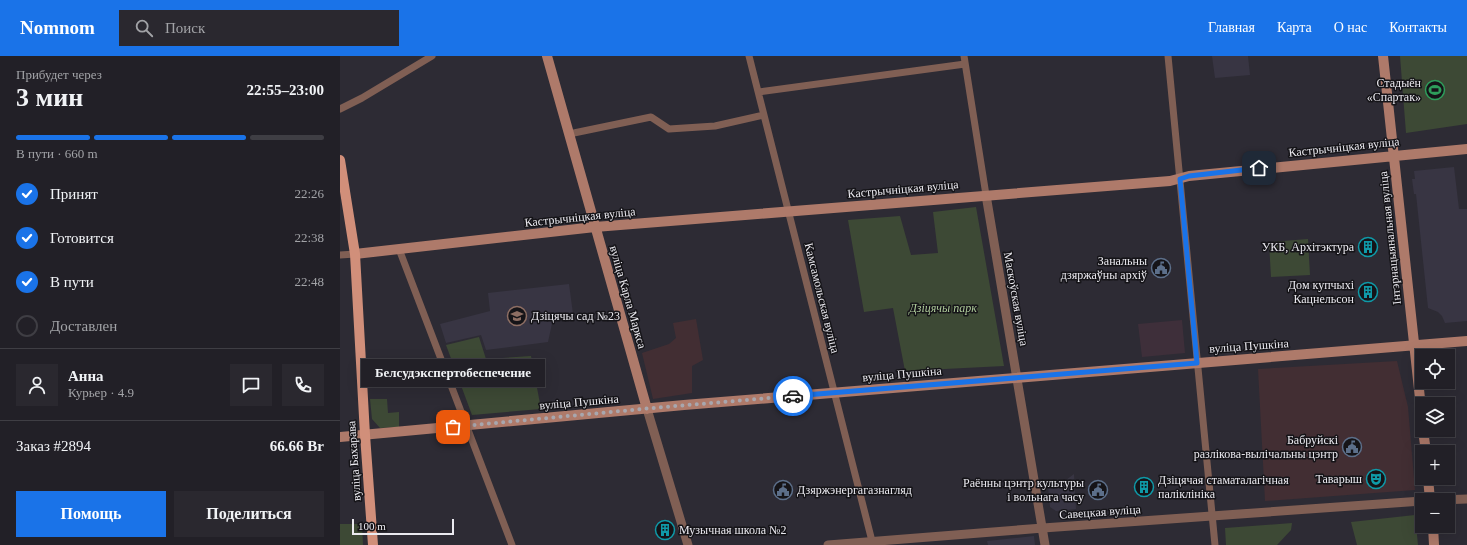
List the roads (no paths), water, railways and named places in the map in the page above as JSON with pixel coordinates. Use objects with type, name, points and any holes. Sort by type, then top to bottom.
[{"type":"main road","name":"вуліца Карла Маркса","points":[[547,56],[647,408]]},
{"type":"main road","name":"Інтэрнацыянальная вуліца","points":[[1383,56],[1420,397]]},
{"type":"main road","name":"Кастрычніцкая вуліца","points":[[355,254],[595,227],[1170,181],[1189,176],[1467,149]]},
{"type":"main road","name":"вуліца Бахарава","points":[[340,160],[355,254],[373,545]]},
{"type":"main road","name":"вуліца Пушкіна","points":[[340,437],[647,408],[1467,342]]},
{"type":"main road","points":[[1433,533],[1434,545]]},
{"type":"street","points":[[340,109],[362,98],[432,56]]},
{"type":"street","name":"Камсамольская вуліца","points":[[749,56],[872,543]]},
{"type":"street","name":"Маскоўская вуліца","points":[[964,56],[986,195],[1046,545]]},
{"type":"street","points":[[1168,56],[1215,545]]},
{"type":"street","points":[[759,92],[965,64]]},
{"type":"street","points":[[569,134],[651,117],[669,128],[715,126],[764,115]]},
{"type":"street","points":[[399,249],[512,545]]},
{"type":"street","name":"Кастрычніцкая вуліца","points":[[340,255],[355,254]]},
{"type":"street","name":"вуліца Карла Маркса","points":[[647,408],[688,545]]},
{"type":"street","points":[[1455,499],[1467,499]]},
{"type":"street","name":"Савецкая вуліца","points":[[828,545],[872,543],[1043,528],[1415,502]]},
{"type":"place","name":"Стадыён «Спартак»","points":[[1435,90]]},
{"type":"place","name":"УКБ, Архітэктура","points":[[1368,247]]},
{"type":"place","name":"Занальны дзяржаўны архіў","points":[[1161,268]]},
{"type":"place","name":"Дом купчыхі Кацнельсон","points":[[1368,292]]},
{"type":"place","name":"Дзіцячы сад №23","points":[[517,316]]},
{"type":"place","name":"Белсудэкспертобеспечение","points":[[453,427]]},
{"type":"place","name":"Бабруйскі разлікова-вылічальны цэнтр","points":[[1352,447]]},
{"type":"place","name":"Таварыш","points":[[1376,479]]},
{"type":"place","name":"Дзіцячая стаматалагічная паліклініка","points":[[1144,487]]},
{"type":"place","name":"Дзяржэнергагазнагляд","points":[[783,490]]},
{"type":"place","name":"Раённы цэнтр культуры і вольнага часу","points":[[1098,490]]},
{"type":"place","name":"Музычная школа №2","points":[[665,530]]},
{"type":"park label","name":"Дзіцячы парк","points":[[943,308]]}]
